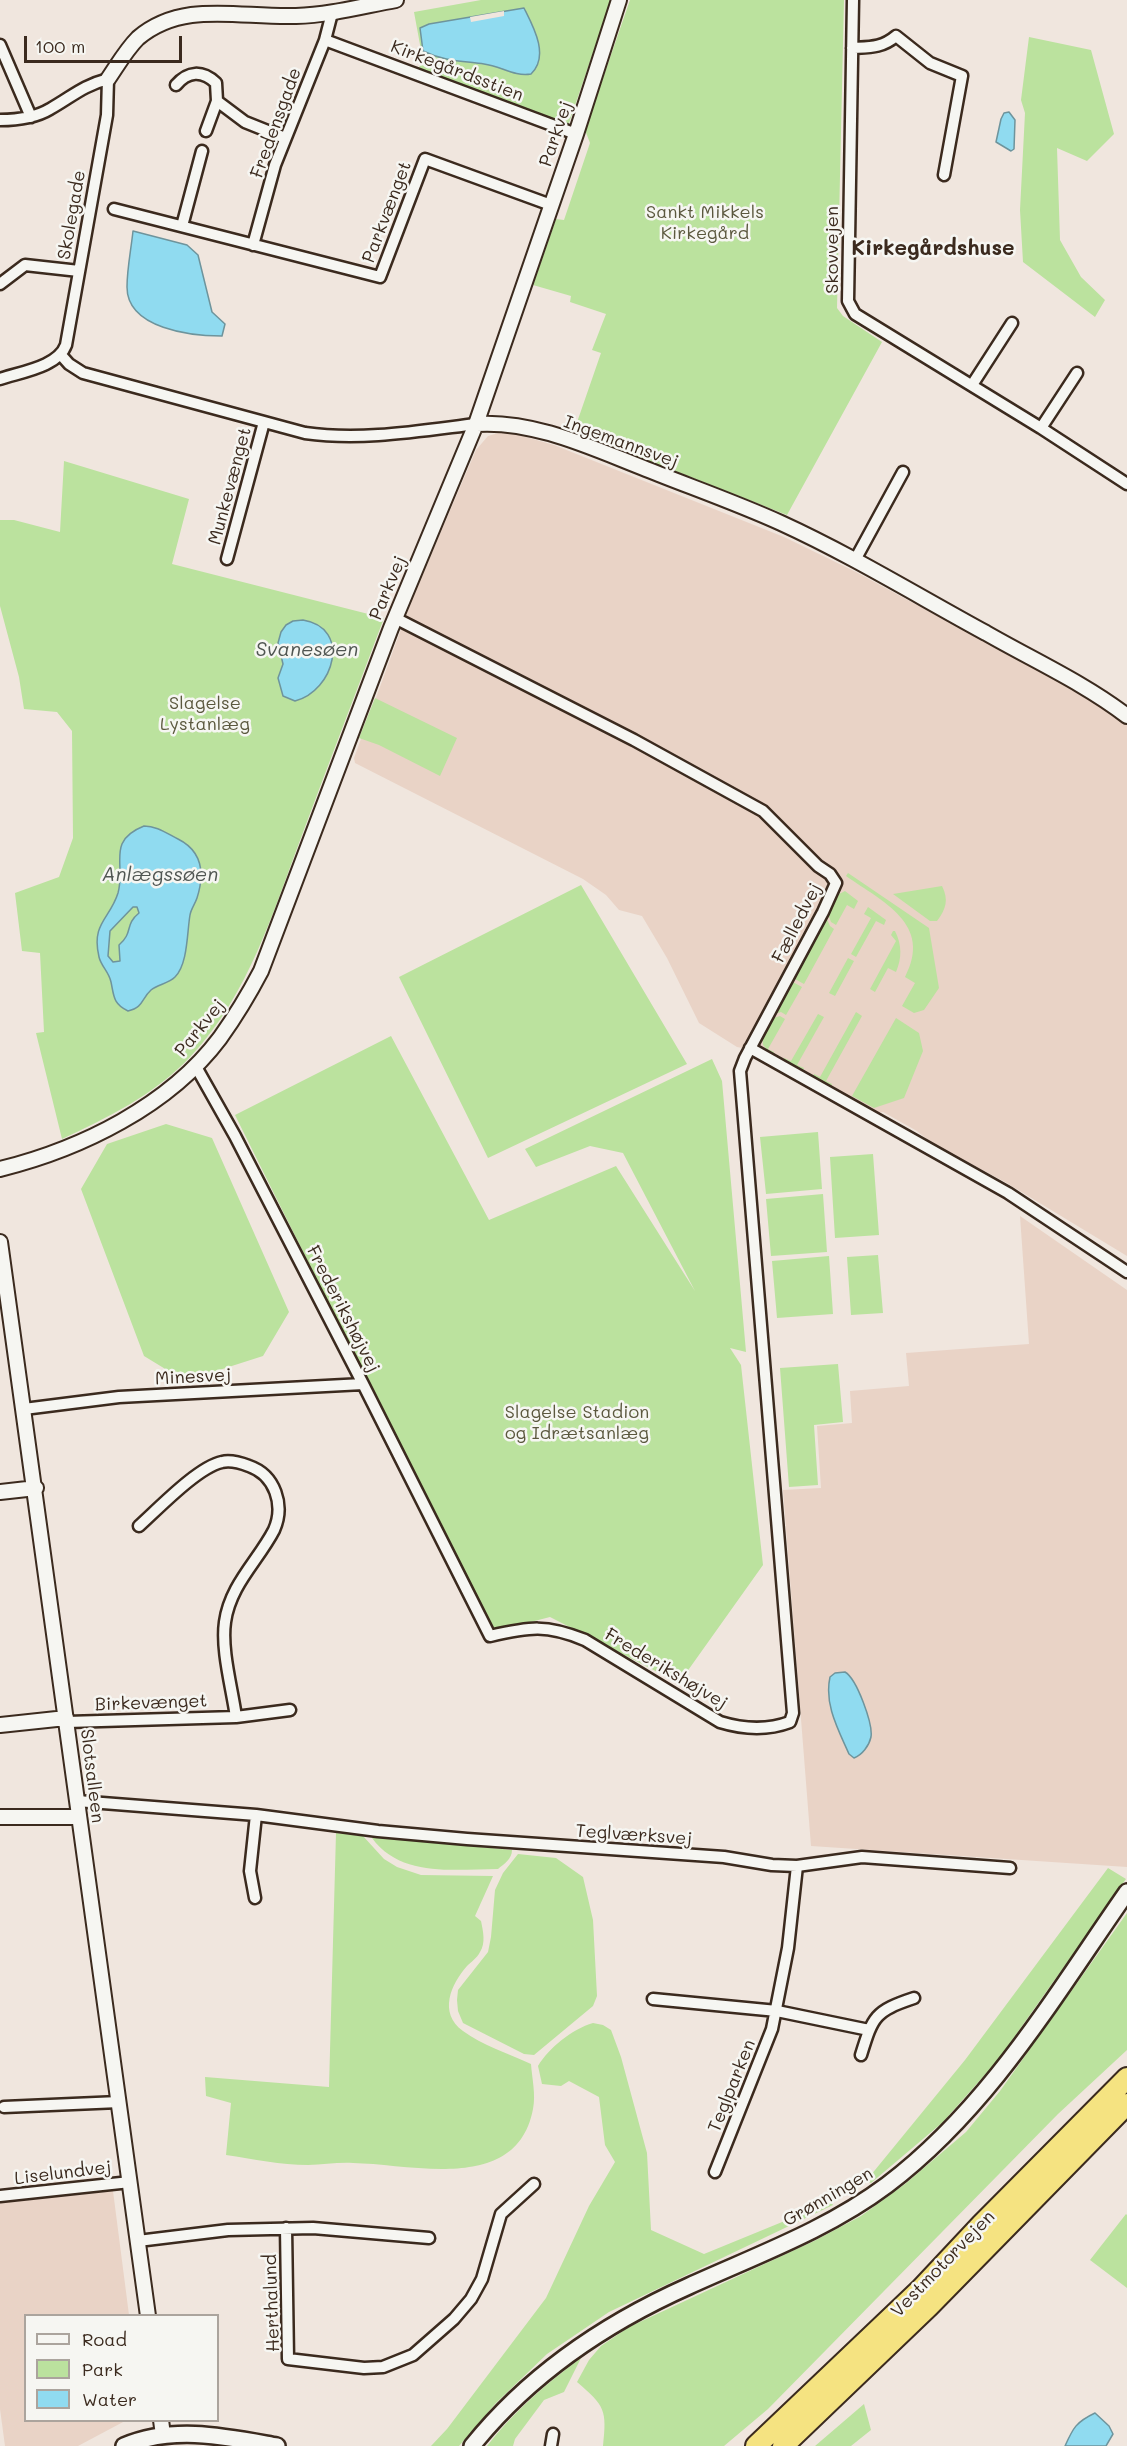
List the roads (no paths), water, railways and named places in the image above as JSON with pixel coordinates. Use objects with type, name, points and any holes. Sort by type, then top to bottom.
[{"type":"highway","name":"Vestmotorvejen","points":[[756,2446],[921,2289],[1127,2078]]},
{"type":"highway","name":"Vestmotorvejen","points":[[783,2446],[929,2306],[1127,2104]]},
{"type":"main road","name":"Grønningen","points":[[472,2446],[515,2399],[554,2365],[589,2340],[647,2306],[797,2239],[842,2215],[886,2186],[928,2151],[963,2118],[996,2078],[1127,1892]]},
{"type":"main road","points":[[124,2446],[162,2428],[277,2446]]},
{"type":"street","points":[[0,120],[31,117],[49,110],[85,86],[108,79],[136,39],[153,25],[177,13],[201,10],[297,16],[332,13],[381,1],[396,0]]},
{"type":"street","name":"Parkvej","points":[[0,1169],[67,1147],[109,1128],[157,1099],[195,1065],[219,1039],[247,998],[261,971],[395,618],[476,424],[576,134],[619,0]]},
{"type":"street","name":"Skovvejen","points":[[853,0],[848,301],[855,314],[1125,478]]},
{"type":"street","name":"Fredensgade","points":[[253,245],[285,138],[326,40],[332,13]]},
{"type":"street","points":[[852,48],[877,47],[886,44],[896,36],[930,63],[962,76],[944,175]]},
{"type":"street","name":"Kirkegårdsstien","points":[[326,40],[576,134]]},
{"type":"street","points":[[0,45],[31,117]]},
{"type":"street","points":[[176,85],[183,77],[200,73],[216,83],[217,101],[206,131]]},
{"type":"street","name":"Skolegade","points":[[61,355],[66,345],[106,115],[108,79]]},
{"type":"street","points":[[217,101],[245,122],[285,138]]},
{"type":"street","points":[[182,226],[202,151]]},
{"type":"street","name":"Parkvænget","points":[[114,209],[380,277],[425,159],[551,205]]},
{"type":"street","points":[[0,284],[26,265],[79,271]]},
{"type":"street","points":[[972,385],[1012,323]]},
{"type":"street","points":[[0,379],[53,361],[61,355]]},
{"type":"street","name":"Ingemannsvej","points":[[61,355],[69,364],[83,373],[304,433],[337,436],[392,434],[498,422],[580,443],[780,522],[855,560],[1104,699],[1127,716]]},
{"type":"street","points":[[1041,428],[1077,373]]},
{"type":"street","name":"Munkevænget","points":[[227,559],[264,422]]},
{"type":"street","points":[[855,560],[903,472]]},
{"type":"street","name":"Fælledvej","points":[[395,618],[634,740],[763,811],[818,866],[830,874],[836,883],[823,912],[750,1048]]},
{"type":"street","points":[[750,1048],[1008,1193],[1127,1272]]},
{"type":"street","name":"Frederikshøjvej","points":[[195,1065],[235,1136],[490,1636],[528,1627],[566,1632],[585,1640],[720,1722],[737,1727],[757,1728],[790,1722],[792,1703],[740,1071],[750,1048]]},
{"type":"street","name":"Slotsalleen","points":[[0,1242],[36,1488],[148,2314]]},
{"type":"street","name":"Minesvej","points":[[24,1409],[119,1397],[363,1384]]},
{"type":"street","name":"Birkevænget","points":[[139,1526],[205,1469],[223,1462],[241,1463],[255,1468],[266,1476],[274,1488],[279,1501],[278,1517],[274,1529],[235,1590],[228,1605],[225,1623],[224,1636],[236,1716]]},
{"type":"street","points":[[0,1492],[36,1488]]},
{"type":"street","name":"Birkevænget","points":[[66,1720],[236,1716],[291,1710]]},
{"type":"street","points":[[0,1725],[66,1720]]},
{"type":"street","name":"Teglværksvej","points":[[77,1801],[255,1815],[378,1831],[724,1857],[772,1865],[797,1866],[862,1857],[1010,1868]]},
{"type":"street","points":[[255,1815],[250,1871],[255,1898]]},
{"type":"street","points":[[0,1817],[79,1817]]},
{"type":"street","name":"Teglparken","points":[[715,2172],[764,2053],[777,2011],[788,1948],[797,1866]]},
{"type":"street","points":[[861,2055],[869,2030],[878,2015],[887,2007],[914,1998]]},
{"type":"street","points":[[653,1999],[777,2011],[869,2030]]},
{"type":"street","points":[[4,2107],[119,2102]]},
{"type":"street","name":"Liselundvej","points":[[0,2196],[130,2182]]},
{"type":"street","name":"Herthalund","points":[[286,2228],[288,2359],[364,2368],[383,2367],[413,2355],[454,2319],[471,2299],[482,2279],[501,2214],[534,2184]]},
{"type":"street","name":"Herthalund","points":[[138,2241],[228,2230],[286,2228],[313,2228],[429,2238]]},
{"type":"street","points":[[551,2446],[553,2434]]},
{"type":"water","points":[[524,8],[540,50],[537,67],[531,74],[519,74],[490,65],[445,59],[423,51],[420,28],[429,24]]},
{"type":"water","points":[[1009,112],[1015,120],[1014,149],[1011,151],[996,142],[1001,119],[1004,113]]},
{"type":"water","points":[[133,231],[187,245],[198,255],[212,312],[225,324],[222,336],[179,332],[149,321],[138,312],[130,301],[127,287]]},
{"type":"water","name":"Svanesøen","points":[[303,620],[318,625],[328,635],[332,647],[332,660],[328,673],[320,685],[309,695],[295,701],[283,696],[278,678],[283,664],[278,643],[286,625],[293,621]]},
{"type":"water","name":"Anlægssøen","points":[[144,826],[153,827],[186,844],[197,856],[201,880],[191,913],[185,956],[179,971],[175,977],[151,990],[140,1005],[128,1011],[115,999],[110,978],[100,960],[97,936],[102,922],[115,902],[120,882],[121,846],[132,832]],"holes":[[[133,907],[137,907],[139,913],[134,917],[124,940],[119,945],[120,961],[113,962],[108,956],[110,931]]]},
{"type":"water","points":[[845,1672],[850,1676],[859,1692],[871,1731],[867,1747],[854,1758],[849,1754],[830,1707],[830,1677],[835,1673]]},
{"type":"water","points":[[1095,2413],[1109,2426],[1113,2434],[1106,2446],[1065,2446],[1076,2426],[1083,2419]]},
{"type":"district","name":"Kirkegårdshuse","points":[[933,249]]},
{"type":"park label","name":"Sankt Mikkels Kirkegård","points":[[705,222]]},
{"type":"park label","name":"Slagelse Lystanlæg","points":[[205,713]]},
{"type":"park label","name":"Slagelse Stadion og Idrætsanlæg","points":[[577,1422]]}]
